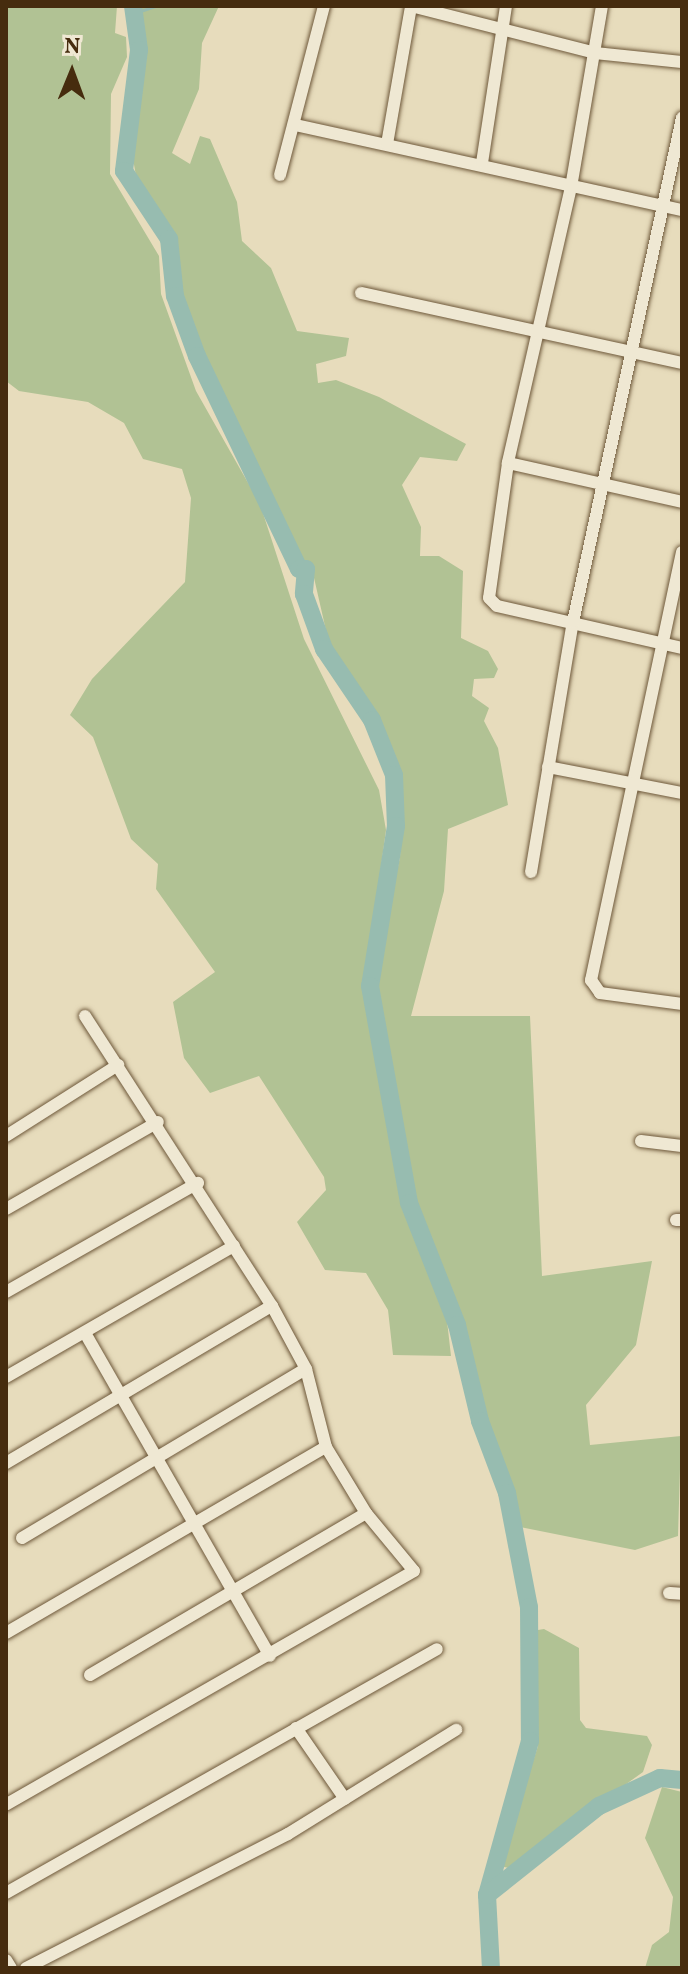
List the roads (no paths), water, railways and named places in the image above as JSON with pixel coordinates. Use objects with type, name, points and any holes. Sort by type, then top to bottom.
[{"type":"street","points":[[280,175],[324,6]]},
{"type":"street","points":[[387,144],[411,6],[595,53],[682,62]]},
{"type":"street","points":[[482,163],[506,6]]},
{"type":"street","points":[[602,6],[571,187],[508,463],[489,598],[497,606],[682,648]]},
{"type":"street","points":[[531,872],[573,622],[601,482],[682,118]]},
{"type":"street","points":[[295,125],[482,163],[571,187],[682,210]]},
{"type":"street","points":[[361,293],[630,349],[682,363]]},
{"type":"street","points":[[508,463],[682,502]]},
{"type":"street","points":[[682,552],[630,784],[591,980],[600,993],[682,1004]]},
{"type":"street","points":[[548,767],[682,793]]},
{"type":"street","points":[[6,1805],[414,1571],[366,1513],[326,1447],[306,1369],[272,1306],[198,1183],[85,1016]]},
{"type":"street","points":[[6,1136],[118,1065]]},
{"type":"street","points":[[6,1209],[158,1122]]},
{"type":"street","points":[[641,1141],[682,1146]]},
{"type":"street","points":[[6,1292],[198,1183]]},
{"type":"street","points":[[6,1377],[234,1246]]},
{"type":"street","points":[[6,1463],[117,1393],[272,1306]]},
{"type":"street","points":[[85,1333],[270,1656]]},
{"type":"street","points":[[22,1538],[306,1369]]},
{"type":"street","points":[[6,1633],[193,1518],[326,1447]]},
{"type":"street","points":[[90,1675],[233,1594],[366,1513]]},
{"type":"street","points":[[6,1893],[437,1649]]},
{"type":"street","points":[[296,1728],[345,1799]]},
{"type":"street","points":[[26,1968],[345,1799],[456,1730]]},
{"type":"street","points":[[6,1960],[11,1968]]},
{"type":"waterway","points":[[133,6],[139,50],[124,171],[169,239],[175,296],[197,356],[299,569],[306,569],[304,594],[324,649],[372,720],[394,775],[396,826],[370,986],[409,1203],[457,1325],[480,1421],[507,1493],[529,1607],[530,1741],[487,1895],[491,1968]]},
{"type":"waterway","points":[[134,13],[156,6]]},
{"type":"waterway","points":[[487,1895],[599,1806],[660,1778],[682,1780]]}]
